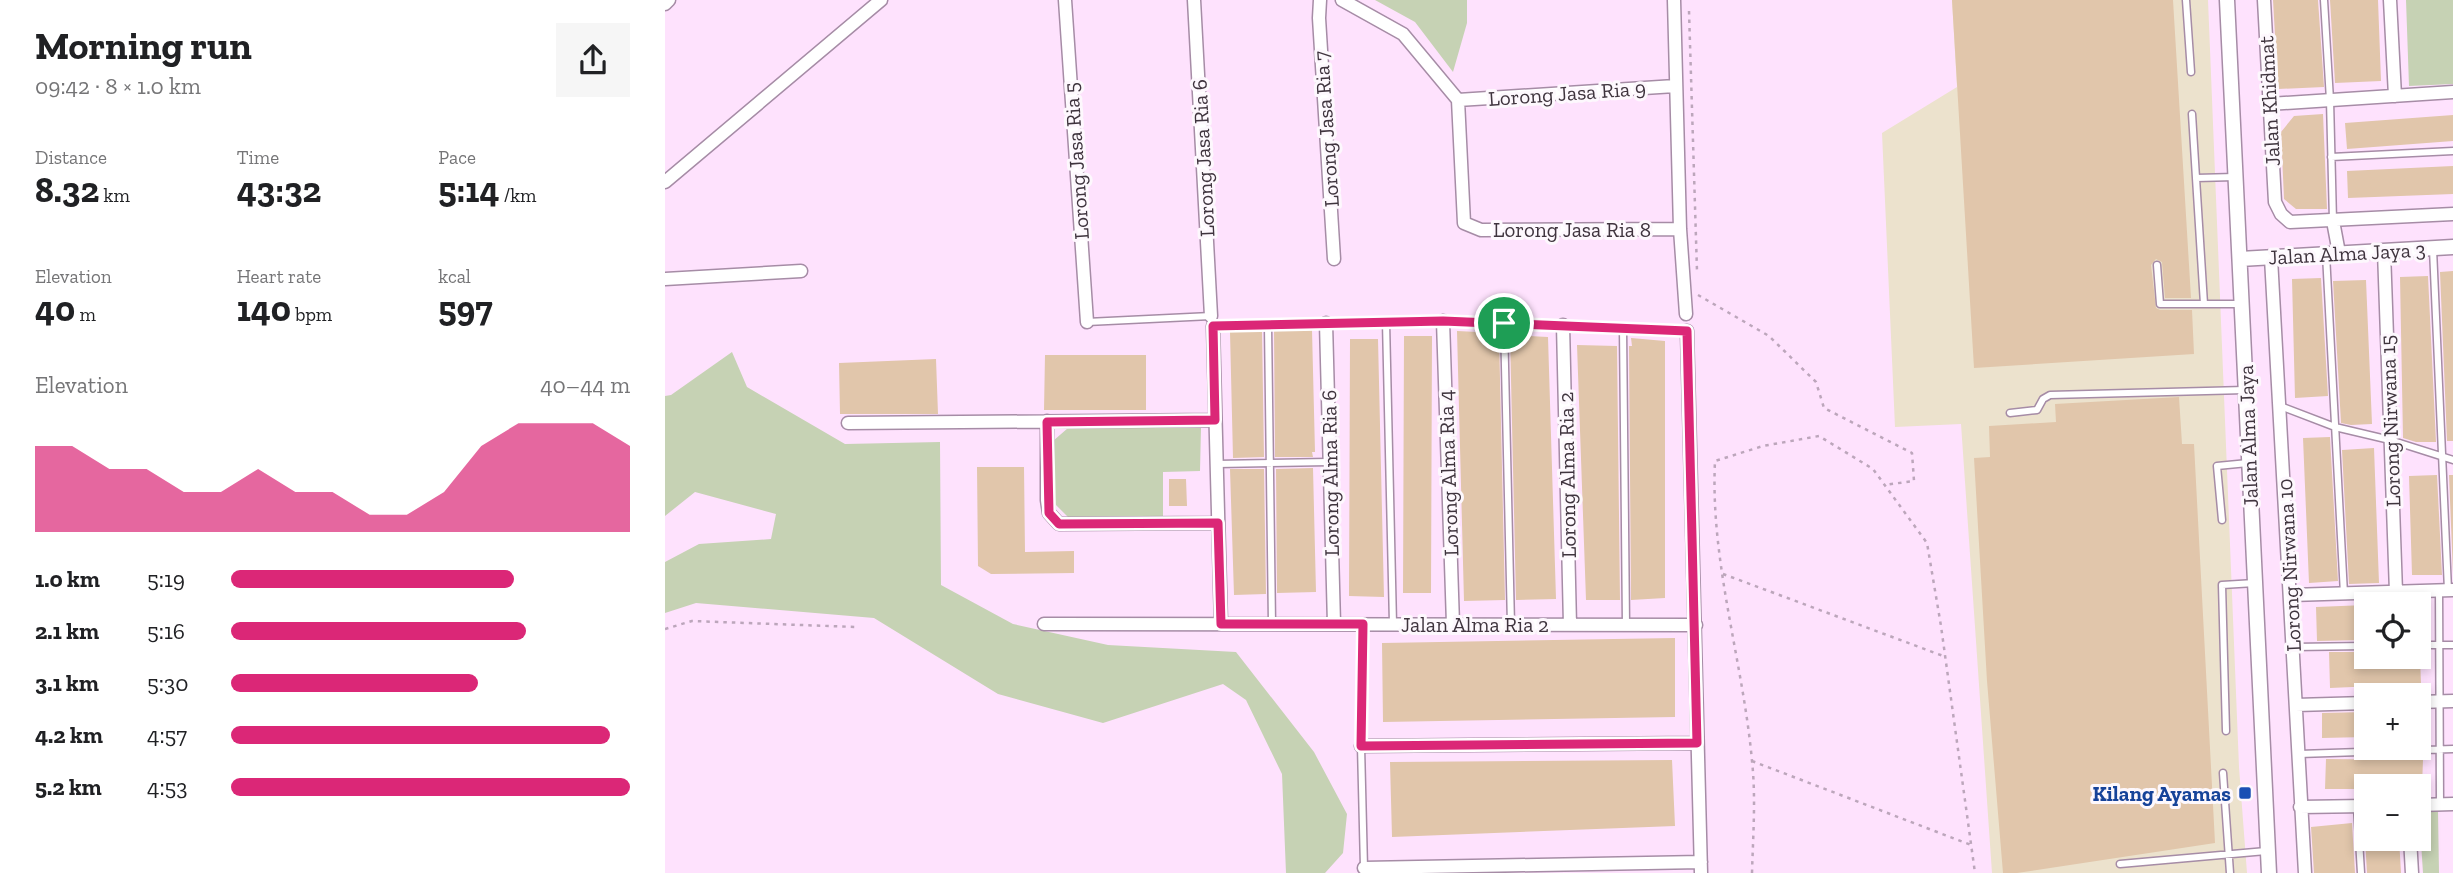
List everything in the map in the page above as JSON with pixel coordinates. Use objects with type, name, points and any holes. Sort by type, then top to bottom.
[{"type":"street","points":[[665,4],[669,0]]},
{"type":"street","points":[[665,182],[881,0]]},
{"type":"street","name":"Lorong Jasa Ria 5","points":[[1066,0],[1087,322]]},
{"type":"street","name":"Lorong Jasa Ria 6","points":[[1194,0],[1212,321],[1221,624]]},
{"type":"street","name":"Lorong Jasa Ria 7","points":[[1320,0],[1334,258]]},
{"type":"street","points":[[1342,0],[1403,34],[1458,100]]},
{"type":"street","points":[[1674,0],[1680,229],[1686,314]]},
{"type":"street","name":"Jalan Alma Jaya","points":[[2227,0],[2269,873]]},
{"type":"street","name":"Jalan Khidmat","points":[[2264,0],[2275,202]]},
{"type":"street","points":[[2390,0],[2395,96]]},
{"type":"street","name":"Lorong Jasa Ria 9","points":[[1458,100],[1675,86]]},
{"type":"street","points":[[2269,104],[2453,92]]},
{"type":"street","name":"Lorong Jasa Ria 8","points":[[1458,100],[1464,223],[1481,230],[1680,229]]},
{"type":"street","name":"Jalan Alma Jaya 3","points":[[2275,202],[2281,214],[2290,222],[2453,214]]},
{"type":"street","points":[[2332,254],[2333,221]]},
{"type":"street","name":"Jalan Alma Jaya 3","points":[[2240,259],[2453,247]]},
{"type":"street","name":"Lorong Nirwana 15","points":[[2383,251],[2396,592]]},
{"type":"street","name":"Lorong Nirwana 10","points":[[2271,258],[2305,873]]},
{"type":"street","points":[[665,279],[801,271]]},
{"type":"street","name":"Lorong Alma Ria 4","points":[[1443,321],[1453,624]]},
{"type":"street","name":"Lorong Alma Ria 6","points":[[1326,323],[1334,624]]},
{"type":"street","name":"Lorong Alma Ria 2","points":[[1563,325],[1570,625]]},
{"type":"street","points":[[1364,869],[1701,868],[1687,331]]},
{"type":"street","points":[[848,424],[1215,420]]},
{"type":"street","points":[[1047,422],[1047,500],[1049,513],[1059,524],[1218,523]]},
{"type":"street","points":[[2396,592],[2447,590]]},
{"type":"street","points":[[2291,596],[2354,594]]},
{"type":"street","name":"Jalan Alma Ria 2","points":[[1044,624],[1696,625]]},
{"type":"street","points":[[2431,701],[2453,701]]},
{"type":"street","points":[[2295,705],[2354,703]]},
{"type":"street","points":[[1361,746],[1697,743]]},
{"type":"street","points":[[2300,807],[2354,806]]},
{"type":"street","points":[[2411,851],[2412,873]]},
{"type":"lane","points":[[2186,0],[2191,72]]},
{"type":"lane","points":[[2324,0],[2333,221]]},
{"type":"lane","points":[[2192,114],[2204,304]]},
{"type":"lane","points":[[2332,157],[2453,151]]},
{"type":"lane","points":[[2196,178],[2235,177]]},
{"type":"lane","points":[[2433,248],[2447,590],[2439,645],[2439,749],[2446,804]]},
{"type":"lane","points":[[2332,254],[2335,427],[2344,594]]},
{"type":"lane","points":[[2157,265],[2160,304],[2242,304]]},
{"type":"lane","points":[[1087,322],[1212,321],[1268,326],[1443,321],[1687,331]]},
{"type":"lane","points":[[1386,322],[1393,624]]},
{"type":"lane","points":[[1504,323],[1511,625]]},
{"type":"lane","points":[[1268,326],[1272,463],[1272,624]]},
{"type":"lane","points":[[1623,328],[1626,625]]},
{"type":"lane","points":[[2010,413],[2037,410],[2043,399],[2050,395],[2247,390]]},
{"type":"lane","points":[[2280,406],[2335,427],[2390,440],[2453,460]]},
{"type":"lane","points":[[1216,464],[1331,462]]},
{"type":"lane","points":[[2222,520],[2217,466],[2249,462]]},
{"type":"lane","points":[[2226,731],[2222,586],[2255,583]]},
{"type":"lane","points":[[1363,624],[1361,746],[1364,869]]},
{"type":"lane","points":[[2431,645],[2453,645]]},
{"type":"lane","points":[[2294,648],[2354,646]]},
{"type":"lane","points":[[2298,754],[2453,749]]},
{"type":"lane","points":[[2223,773],[2230,873]]},
{"type":"lane","points":[[2120,864],[2268,851]]},
{"type":"lane","points":[[2361,851],[2361,873]]},
{"type":"path","points":[[1688,0],[1697,283]]},
{"type":"path","points":[[1698,296],[1769,335],[1816,382],[1824,408],[1912,453],[1914,481],[1884,485]]},
{"type":"path","points":[[1752,873],[1752,761],[1722,574],[1714,482],[1715,461],[1763,446],[1819,436],[1873,469],[1927,543],[1946,657],[1975,873]]},
{"type":"path","points":[[1722,574],[1946,657]]},
{"type":"path","points":[[665,629],[692,621],[856,627]]},
{"type":"path","points":[[1752,761],[1971,845]]},
{"type":"shaded area","points":[[1952,0],[2208,0],[2239,767],[2247,873],[1992,873],[1961,424],[1895,427],[1882,133],[1957,87]]},
{"type":"green space","points":[[1375,0],[1467,0],[1467,23],[1453,72],[1415,22]]},
{"type":"green space","points":[[2406,0],[2453,0],[2453,84],[2409,86]]},
{"type":"green space","points":[[732,352],[747,387],[845,444],[940,442],[941,585],[1013,624],[1108,645],[1236,652],[1314,752],[1347,814],[1343,853],[1325,873],[1286,873],[1282,774],[1246,700],[1223,684],[1103,723],[998,694],[874,618],[696,603],[665,613],[665,562],[699,544],[771,539],[776,514],[695,492],[665,516],[665,396],[671,395]]},
{"type":"green space","points":[[1068,428],[1201,428],[1200,471],[1163,472],[1163,517],[1068,517],[1055,504],[1053,441]]},
{"type":"green space","points":[[2431,811],[2438,811],[2439,873],[2423,873],[2422,851],[2431,851]]},
{"type":"building","points":[[1952,0],[2173,0],[2191,298],[2165,298],[2162,262],[2156,259],[2151,265],[2156,308],[2192,310],[2194,354],[1974,368]]},
{"type":"building","points":[[2273,0],[2318,0],[2324,87],[2278,89]]},
{"type":"building","points":[[2330,0],[2378,0],[2381,81],[2335,83]]},
{"type":"building","points":[[2323,114],[2327,209],[2296,209],[2284,199],[2281,132],[2294,116]]},
{"type":"building","points":[[2453,115],[2453,141],[2347,149],[2345,123]]},
{"type":"building","points":[[2453,166],[2453,194],[2348,198],[2347,171]]},
{"type":"building","points":[[2453,271],[2453,441],[2447,441],[2440,272]]},
{"type":"building","points":[[2428,276],[2436,442],[2416,442],[2403,438],[2400,277]]},
{"type":"building","points":[[2321,278],[2328,396],[2295,398],[2292,279]]},
{"type":"building","points":[[2366,280],[2372,424],[2351,425],[2341,423],[2333,281]]},
{"type":"building","points":[[1274,330],[1312,330],[1313,457],[1275,457]]},
{"type":"building","points":[[1262,331],[1264,457],[1233,458],[1230,332]]},
{"type":"building","points":[[1457,331],[1499,335],[1505,600],[1464,601]]},
{"type":"building","points":[[1510,335],[1548,337],[1556,599],[1516,600]]},
{"type":"building","points":[[1404,336],[1432,336],[1431,593],[1403,593]]},
{"type":"building","points":[[1631,338],[1665,341],[1665,598],[1631,600]]},
{"type":"building","points":[[1350,339],[1378,339],[1384,597],[1349,596]]},
{"type":"building","points":[[1577,345],[1617,346],[1620,600],[1586,600]]},
{"type":"building","points":[[1045,355],[1146,355],[1146,410],[1044,410]]},
{"type":"building","points":[[936,359],[938,414],[840,414],[839,363]]},
{"type":"building","points":[[2179,397],[2182,444],[2194,444],[2215,843],[2003,873],[1987,681],[1974,458],[1990,457],[1989,426],[2056,422],[2055,404]]},
{"type":"building","points":[[2330,437],[2338,581],[2309,583],[2303,438]]},
{"type":"building","points":[[2374,448],[2379,583],[2349,584],[2342,450]]},
{"type":"building","points":[[977,467],[1024,467],[1025,552],[1074,551],[1074,573],[991,574],[978,566]]},
{"type":"building","points":[[1313,468],[1316,592],[1277,593],[1276,469]]},
{"type":"building","points":[[1230,469],[1264,469],[1266,594],[1234,595]]},
{"type":"building","points":[[2437,475],[2442,575],[2412,575],[2409,476]]},
{"type":"building","points":[[2449,475],[2453,475],[2453,574]]},
{"type":"building","points":[[1169,479],[1186,479],[1187,506],[1169,506]]},
{"type":"building","points":[[2354,605],[2354,640],[2317,641],[2316,607]]},
{"type":"building","points":[[1675,638],[1675,717],[1383,722],[1382,643]]},
{"type":"building","points":[[2329,652],[2354,652],[2354,669],[2420,669],[2421,683],[2354,683],[2354,687],[2330,688]]},
{"type":"building","points":[[2354,712],[2354,737],[2322,738],[2322,713]]},
{"type":"building","points":[[2326,759],[2423,760],[2422,774],[2354,774],[2354,789],[2325,789]]},
{"type":"building","points":[[1672,760],[1675,826],[1392,837],[1390,762]]},
{"type":"building","points":[[2352,823],[2355,873],[2314,873],[2311,827]]},
{"type":"building","points":[[2366,851],[2400,851],[2401,873],[2367,873]]},
{"type":"place","name":"Kilang Ayamas","points":[[2245,793]]},
{"type":"route","points":[[1443,321],[1504,323],[1687,331],[1697,743],[1361,746],[1363,624],[1221,624],[1218,523],[1059,524],[1049,513],[1047,422],[1215,420],[1213,326],[1443,321]]}]
